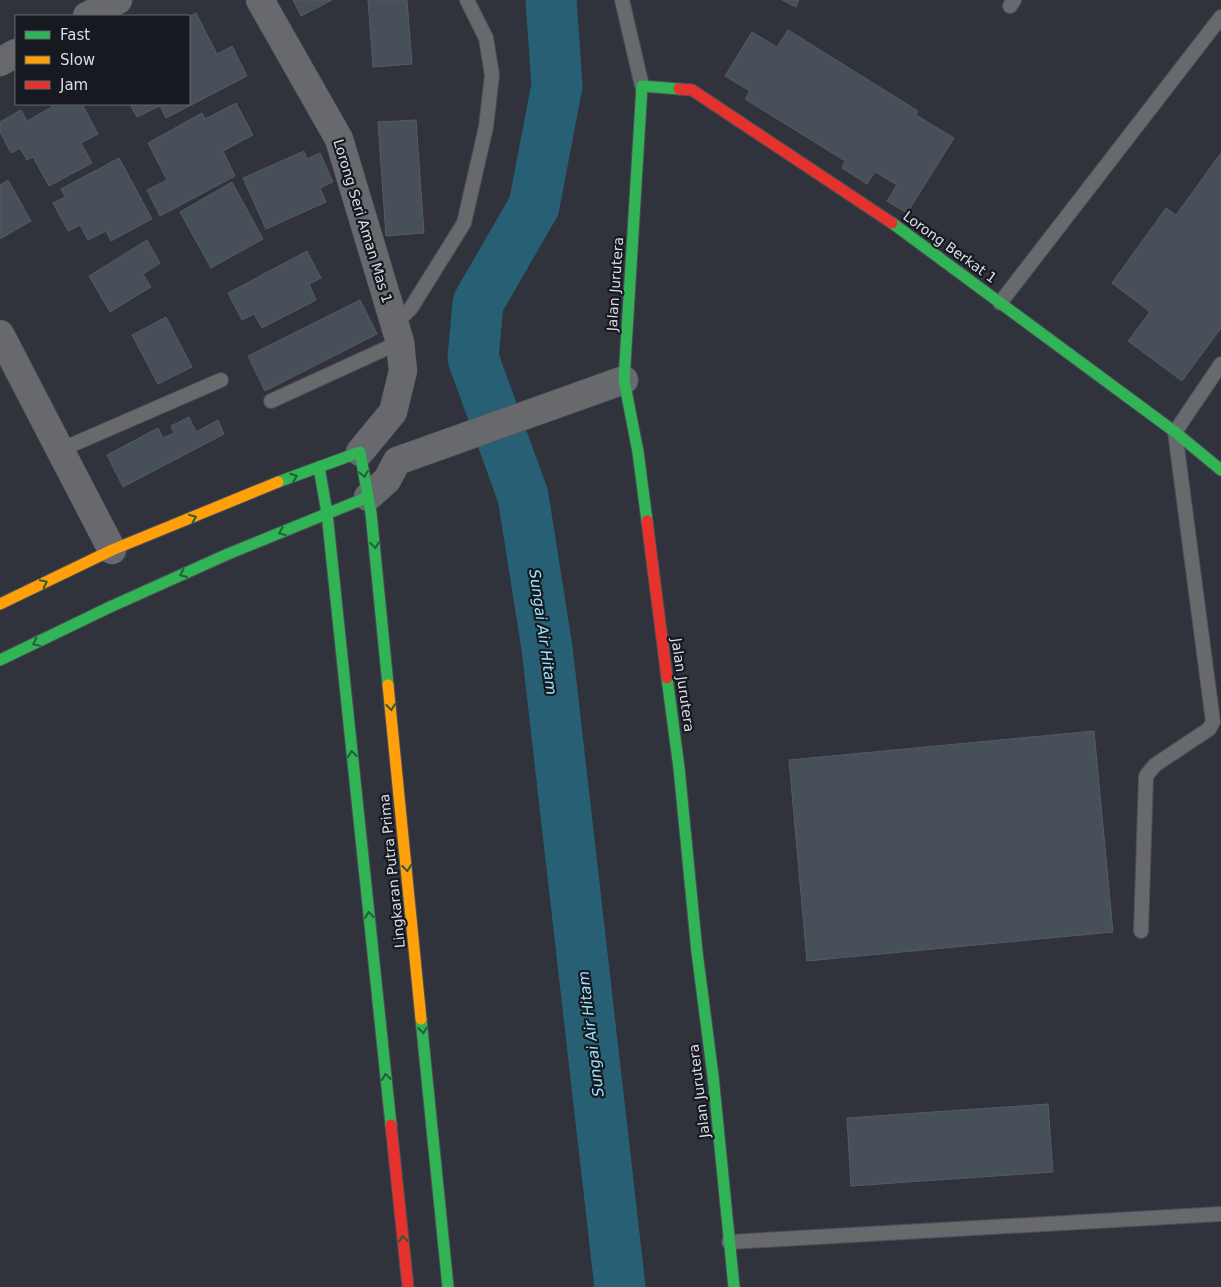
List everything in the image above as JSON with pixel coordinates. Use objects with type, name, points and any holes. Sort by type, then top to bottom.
[{"type":"main road","name":"Lorong Berkat 1","points":[[642,86],[692,90],[903,231],[1175,432],[1221,470]]},
{"type":"main road","name":"Jalan Jurutera","points":[[642,86],[624,380],[638,452],[679,768],[696,952],[713,1076],[734,1287]]},
{"type":"main road","points":[[0,604],[112,550],[268,486],[360,452]]},
{"type":"main road","name":"Lingkaran Putra Prima","points":[[360,452],[371,513],[448,1287]]},
{"type":"main road","name":"Lingkaran Putra Prima","points":[[319,467],[327,514],[408,1287]]},
{"type":"main road","points":[[0,660],[192,570],[368,497]]},
{"type":"street","points":[[89,15],[118,0]]},
{"type":"street","name":"Lorong Seri Aman Mas 1","points":[[260,0],[339,139],[397,334],[403,371],[393,412],[360,452]]},
{"type":"street","points":[[0,62],[15,54]]},
{"type":"street","points":[[0,334],[112,550]]},
{"type":"street","points":[[368,497],[386,480],[397,461],[624,380]]},
{"type":"street","points":[[360,452],[380,450],[397,461]]},
{"type":"lane","points":[[272,401],[397,334],[464,223],[486,127],[492,75],[486,38],[467,0]]},
{"type":"lane","points":[[622,0],[642,86]]},
{"type":"lane","points":[[1000,303],[1221,17]]},
{"type":"lane","points":[[1141,932],[1146,776],[1155,765],[1209,730],[1213,722],[1175,432],[1221,364]]},
{"type":"lane","points":[[60,450],[221,380]]},
{"type":"lane","points":[[729,1242],[1221,1214]]},
{"type":"building","points":[[293,0],[332,0],[301,16]]},
{"type":"building","points":[[368,0],[407,0],[412,64],[373,67]]},
{"type":"building","points":[[782,0],[799,0],[796,7]]},
{"type":"building","points":[[196,13],[217,54],[232,46],[247,76],[166,118],[160,106],[137,117],[131,105],[190,105],[190,16]]},
{"type":"building","points":[[788,30],[918,111],[916,115],[954,138],[907,213],[887,201],[897,185],[875,172],[867,184],[842,168],[845,161],[745,99],[750,91],[725,76],[752,32],[777,47]]},
{"type":"building","points":[[236,103],[253,135],[223,151],[235,176],[160,216],[147,190],[167,180],[148,143],[202,113],[205,119]]},
{"type":"building","points":[[51,105],[83,105],[98,134],[81,143],[92,163],[49,186],[33,157],[27,160],[20,148],[11,153],[0,132],[0,122],[21,110],[27,121],[52,107]]},
{"type":"building","points":[[416,120],[424,233],[386,236],[378,122]]},
{"type":"building","points":[[304,151],[307,159],[320,153],[333,182],[320,188],[326,202],[266,229],[243,178]]},
{"type":"building","points":[[1221,153],[1221,328],[1182,381],[1128,341],[1150,312],[1112,283],[1166,208],[1176,215]]},
{"type":"building","points":[[119,158],[152,219],[111,241],[106,231],[88,240],[80,225],[68,231],[53,203],[65,197],[61,189]]},
{"type":"building","points":[[8,180],[31,221],[0,239],[0,185]]},
{"type":"building","points":[[232,182],[263,239],[211,268],[180,212]]},
{"type":"building","points":[[147,240],[160,263],[143,274],[151,287],[110,312],[89,276]]},
{"type":"building","points":[[307,251],[321,278],[309,284],[316,300],[262,328],[254,314],[242,320],[228,293]]},
{"type":"building","points":[[360,300],[377,334],[265,391],[248,356]]},
{"type":"building","points":[[166,317],[192,367],[158,384],[132,335]]},
{"type":"building","points":[[189,417],[196,432],[218,420],[224,434],[123,487],[107,455],[158,428],[163,438],[174,433],[171,426]]},
{"type":"building","points":[[1094,731],[1113,932],[807,961],[789,760]]},
{"type":"building","points":[[1048,1104],[1053,1172],[851,1186],[847,1118]]},
{"type":"waterway","name":"Sungai Air Hitam","points":[[551,0],[557,85],[534,206],[478,303],[473,358],[523,496],[547,648],[620,1287]]},
{"type":"traffic: fast","points":[[647,521],[638,452],[624,380],[642,86],[679,89]]},
{"type":"traffic: fast","points":[[892,223],[1175,432],[1221,470]]},
{"type":"traffic: fast","points":[[278,482],[360,452],[371,513],[388,685]]},
{"type":"traffic: fast","points":[[319,467],[327,513],[391,1125]]},
{"type":"traffic: fast","points":[[0,660],[110,607],[228,554],[368,497]]},
{"type":"traffic: fast","points":[[667,678],[679,768],[697,952],[713,1076],[734,1287]]},
{"type":"traffic: fast","points":[[421,1019],[448,1287]]},
{"type":"traffic: slow","points":[[0,604],[112,550],[278,482]]},
{"type":"traffic: slow","points":[[388,685],[421,1019]]},
{"type":"traffic: jam","points":[[679,89],[692,90],[892,223]]},
{"type":"traffic: jam","points":[[647,521],[667,678]]},
{"type":"traffic: jam","points":[[391,1125],[408,1287]]}]
